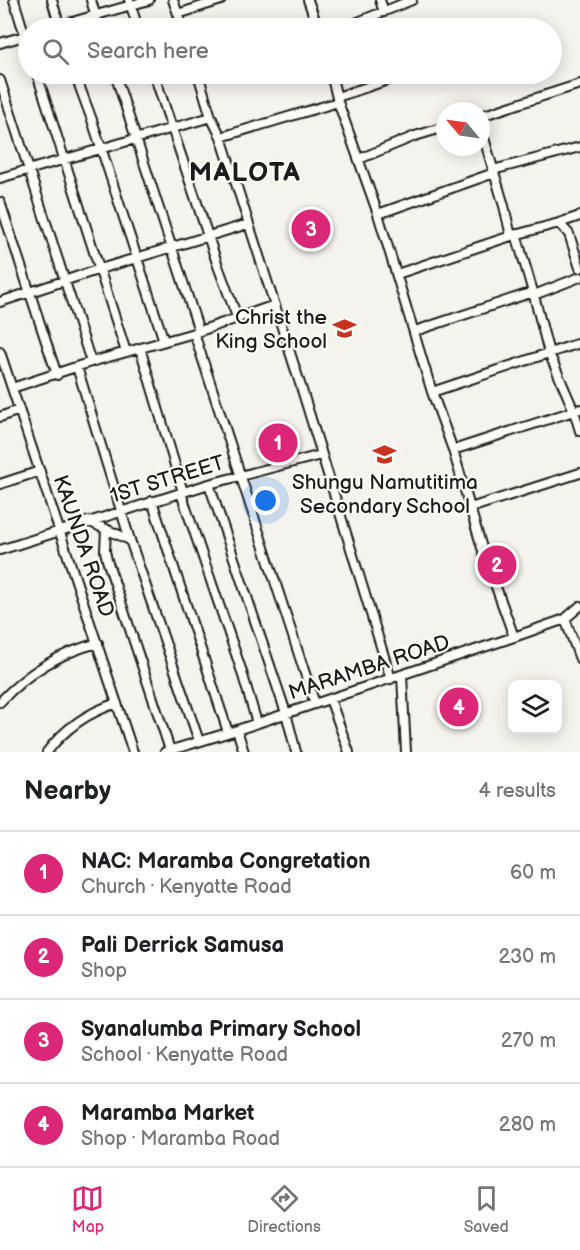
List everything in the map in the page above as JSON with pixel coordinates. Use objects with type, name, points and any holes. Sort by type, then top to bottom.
[{"type":"street","points":[[14,0],[21,18]]},
{"type":"street","points":[[52,0],[55,18]]},
{"type":"street","points":[[91,0],[95,16]]},
{"type":"street","points":[[89,18],[130,3],[149,0]]},
{"type":"street","points":[[173,0],[179,18]]},
{"type":"street","points":[[178,14],[221,0]]},
{"type":"street","points":[[308,0],[314,18]]},
{"type":"street","points":[[380,0],[384,12]]},
{"type":"street","points":[[369,18],[412,0]]},
{"type":"street","points":[[130,3],[135,18]]},
{"type":"street","points":[[0,43],[18,38]]},
{"type":"street","points":[[0,80],[92,362]]},
{"type":"street","points":[[40,84],[126,352]]},
{"type":"street","points":[[78,84],[164,341]]},
{"type":"street","points":[[118,84],[172,247],[241,476],[315,704]]},
{"type":"street","points":[[157,84],[207,236],[237,317]]},
{"type":"street","points":[[201,84],[275,305],[391,679]]},
{"type":"street","points":[[334,84],[378,214],[432,392],[514,637]]},
{"type":"street","points":[[220,137],[379,84]]},
{"type":"street","points":[[490,113],[580,84]]},
{"type":"street","points":[[0,178],[211,117]]},
{"type":"street","points":[[359,159],[415,136],[436,130]]},
{"type":"street","points":[[378,214],[494,172],[580,147]]},
{"type":"street","points":[[489,156],[533,293],[549,352],[577,410],[580,431]]},
{"type":"street","points":[[0,202],[57,375]]},
{"type":"street","points":[[397,274],[514,235],[580,216]]},
{"type":"street","points":[[559,223],[569,234],[580,268]]},
{"type":"street","points":[[0,302],[248,224]]},
{"type":"street","points":[[415,331],[580,277]]},
{"type":"street","points":[[12,388],[196,332],[275,305]]},
{"type":"street","points":[[432,392],[580,343]]},
{"type":"street","points":[[140,348],[182,492],[257,723]]},
{"type":"street","name":"KAUNDA ROAD","points":[[0,352],[133,752]]},
{"type":"street","points":[[77,367],[130,540],[199,741]]},
{"type":"street","points":[[0,417],[19,410]]},
{"type":"street","points":[[453,450],[577,410]]},
{"type":"street","name":"1ST STREET","points":[[0,550],[209,484],[321,455]]},
{"type":"street","points":[[0,484],[40,471]]},
{"type":"street","points":[[470,508],[580,473]]},
{"type":"street","points":[[209,484],[286,713],[296,752]]},
{"type":"street","points":[[152,501],[233,731],[244,752]]},
{"type":"street","points":[[88,521],[130,540]]},
{"type":"street","points":[[106,528],[105,551],[167,751]]},
{"type":"street","name":"MARAMBA ROAD","points":[[167,751],[187,748],[199,741],[514,637],[565,619],[580,606]]},
{"type":"street","points":[[565,619],[578,646],[580,659]]},
{"type":"street","points":[[0,702],[25,678],[49,661],[74,649],[98,643]]},
{"type":"street","points":[[402,675],[406,752]]},
{"type":"street","points":[[330,699],[348,752]]},
{"type":"street","points":[[47,752],[75,724],[101,708],[117,703]]},
{"type":"place","name":"Syanalumba Primary School","points":[[311,229]]},
{"type":"place","name":"Christ the King School","points":[[345,329]]},
{"type":"place","name":"NAC: Maramba Congretation","points":[[278,443]]},
{"type":"place","name":"Shungu Namutitima Secondary School","points":[[385,454]]},
{"type":"place","name":"Pali Derrick Samusa","points":[[497,565]]},
{"type":"place","name":"Maramba Market","points":[[459,707]]},
{"type":"district","name":"MALOTA","points":[[245,172]]}]
